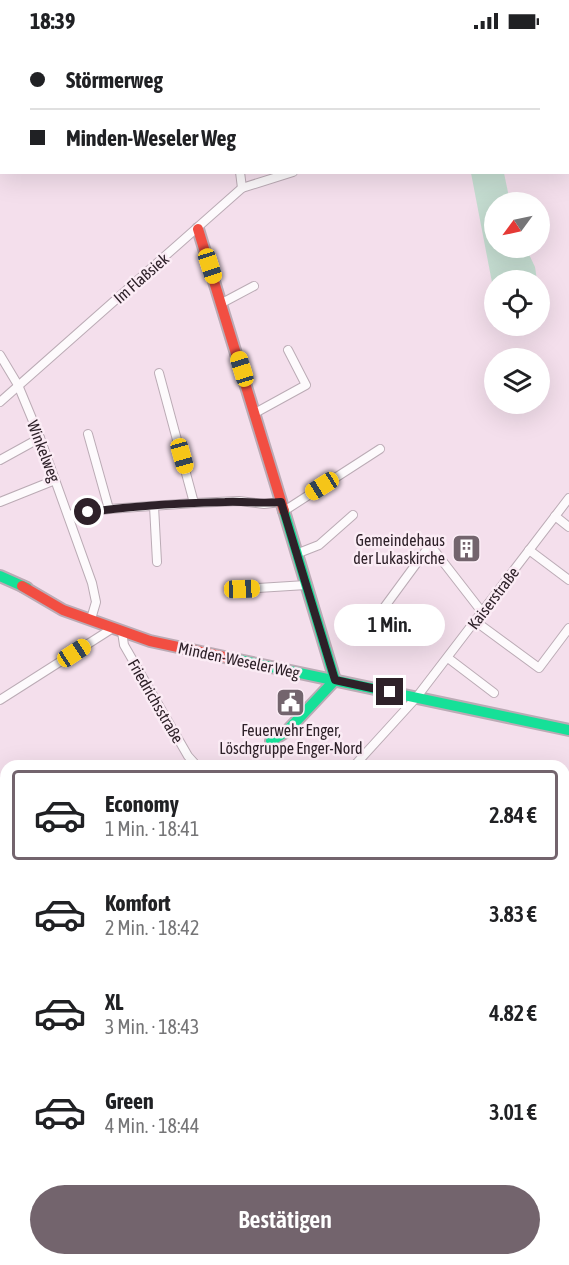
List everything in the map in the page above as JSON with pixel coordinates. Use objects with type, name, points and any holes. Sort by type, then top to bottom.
[{"type":"street","points":[[240,174],[242,188]]},
{"type":"street","name":"Im Flaßsiek","points":[[0,402],[242,188],[287,174]]},
{"type":"street","points":[[198,229],[335,680],[287,731],[271,741]]},
{"type":"street","points":[[222,303],[254,286]]},
{"type":"street","points":[[255,413],[306,385],[288,350]]},
{"type":"street","name":"Winkelweg","points":[[0,355],[18,385],[94,588],[96,602],[89,618]]},
{"type":"street","points":[[159,373],[194,503]]},
{"type":"street","points":[[88,434],[109,509]]},
{"type":"street","points":[[0,460],[39,438]]},
{"type":"street","points":[[68,515],[109,509],[239,501],[282,506],[380,449]]},
{"type":"street","points":[[0,502],[55,480]]},
{"type":"street","name":"Kaiserstraße","points":[[359,760],[416,698],[448,658],[569,498]]},
{"type":"street","points":[[154,506],[157,562]]},
{"type":"street","points":[[296,554],[319,544],[353,514]]},
{"type":"street","points":[[555,516],[569,527]]},
{"type":"street","points":[[383,609],[430,545],[482,612]]},
{"type":"street","points":[[528,550],[569,580]]},
{"type":"street","name":"Minden-Weseler Weg","points":[[0,576],[63,610],[150,641],[569,730]]},
{"type":"street","points":[[242,589],[306,585]]},
{"type":"street","points":[[475,621],[539,668],[569,628]]},
{"type":"street","points":[[0,700],[117,630]]},
{"type":"street","name":"Friedrichsstraße","points":[[117,630],[192,760]]},
{"type":"street","points":[[448,658],[494,693]]},
{"type":"green space","points":[[471,174],[504,174],[508,192],[484,192],[484,241]]},
{"type":"green space","points":[[487,258],[531,258],[535,270],[490,270]]},
{"type":"traffic: fast","points":[[271,741],[287,731],[335,680],[284,511]]},
{"type":"traffic: fast","points":[[0,576],[27,588]]},
{"type":"traffic: fast","points":[[229,658],[569,730]]},
{"type":"traffic: jam","points":[[198,229],[284,511]]},
{"type":"traffic: jam","points":[[22,586],[63,610],[150,641],[229,658]]},
{"type":"place","name":"Gemeindehaus der Lukaskirche","points":[[466,549]]},
{"type":"place","name":"Feuerwehr Enger, Löschgruppe Enger-Nord","points":[[291,702]]},
{"type":"route","points":[[88,512],[194,503],[239,501],[264,504],[281,502],[335,680],[390,692]]}]
